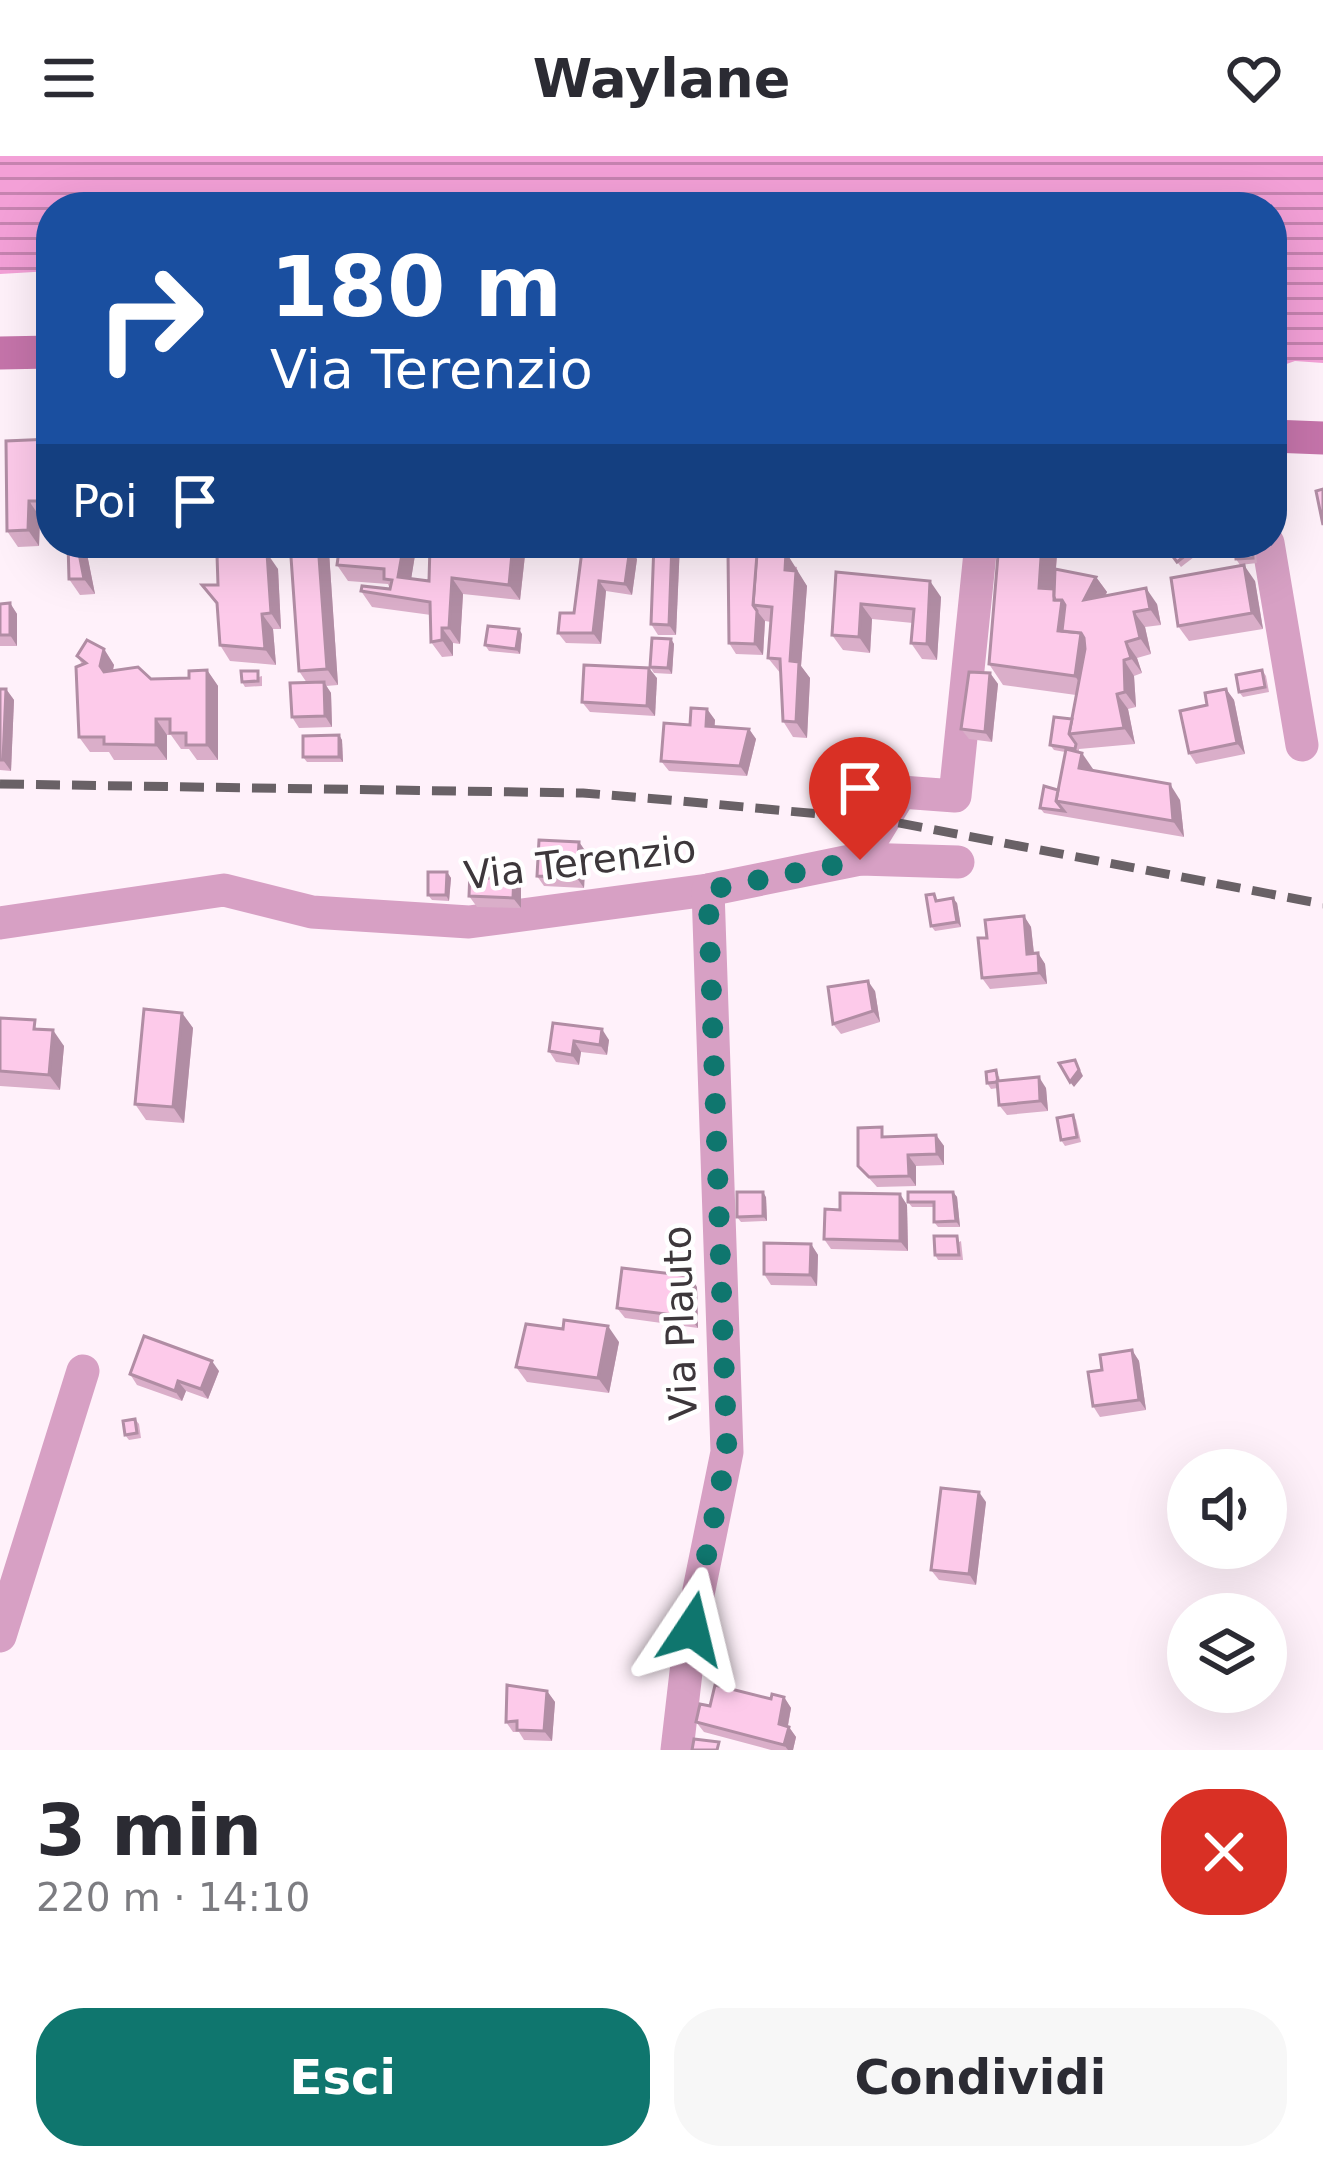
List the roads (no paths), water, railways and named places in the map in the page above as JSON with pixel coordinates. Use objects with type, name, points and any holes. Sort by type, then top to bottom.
[{"type":"main road","points":[[0,353],[36,352]]},
{"type":"main road","points":[[1287,437],[1323,438]]},
{"type":"street","points":[[860,860],[901,792],[955,796],[979,558]]},
{"type":"street","points":[[1270,558],[1301,745]]},
{"type":"street","name":"Via Terenzio","points":[[0,923],[224,890],[312,912],[469,922],[708,890],[860,860],[958,862]]},
{"type":"street","name":"Via Plauto","points":[[677,1750],[692,1629],[727,1452],[708,890]]},
{"type":"street","points":[[0,1636],[83,1371]]},
{"type":"railway","points":[[0,784],[583,793],[681,801],[883,820],[1323,904]]}]
